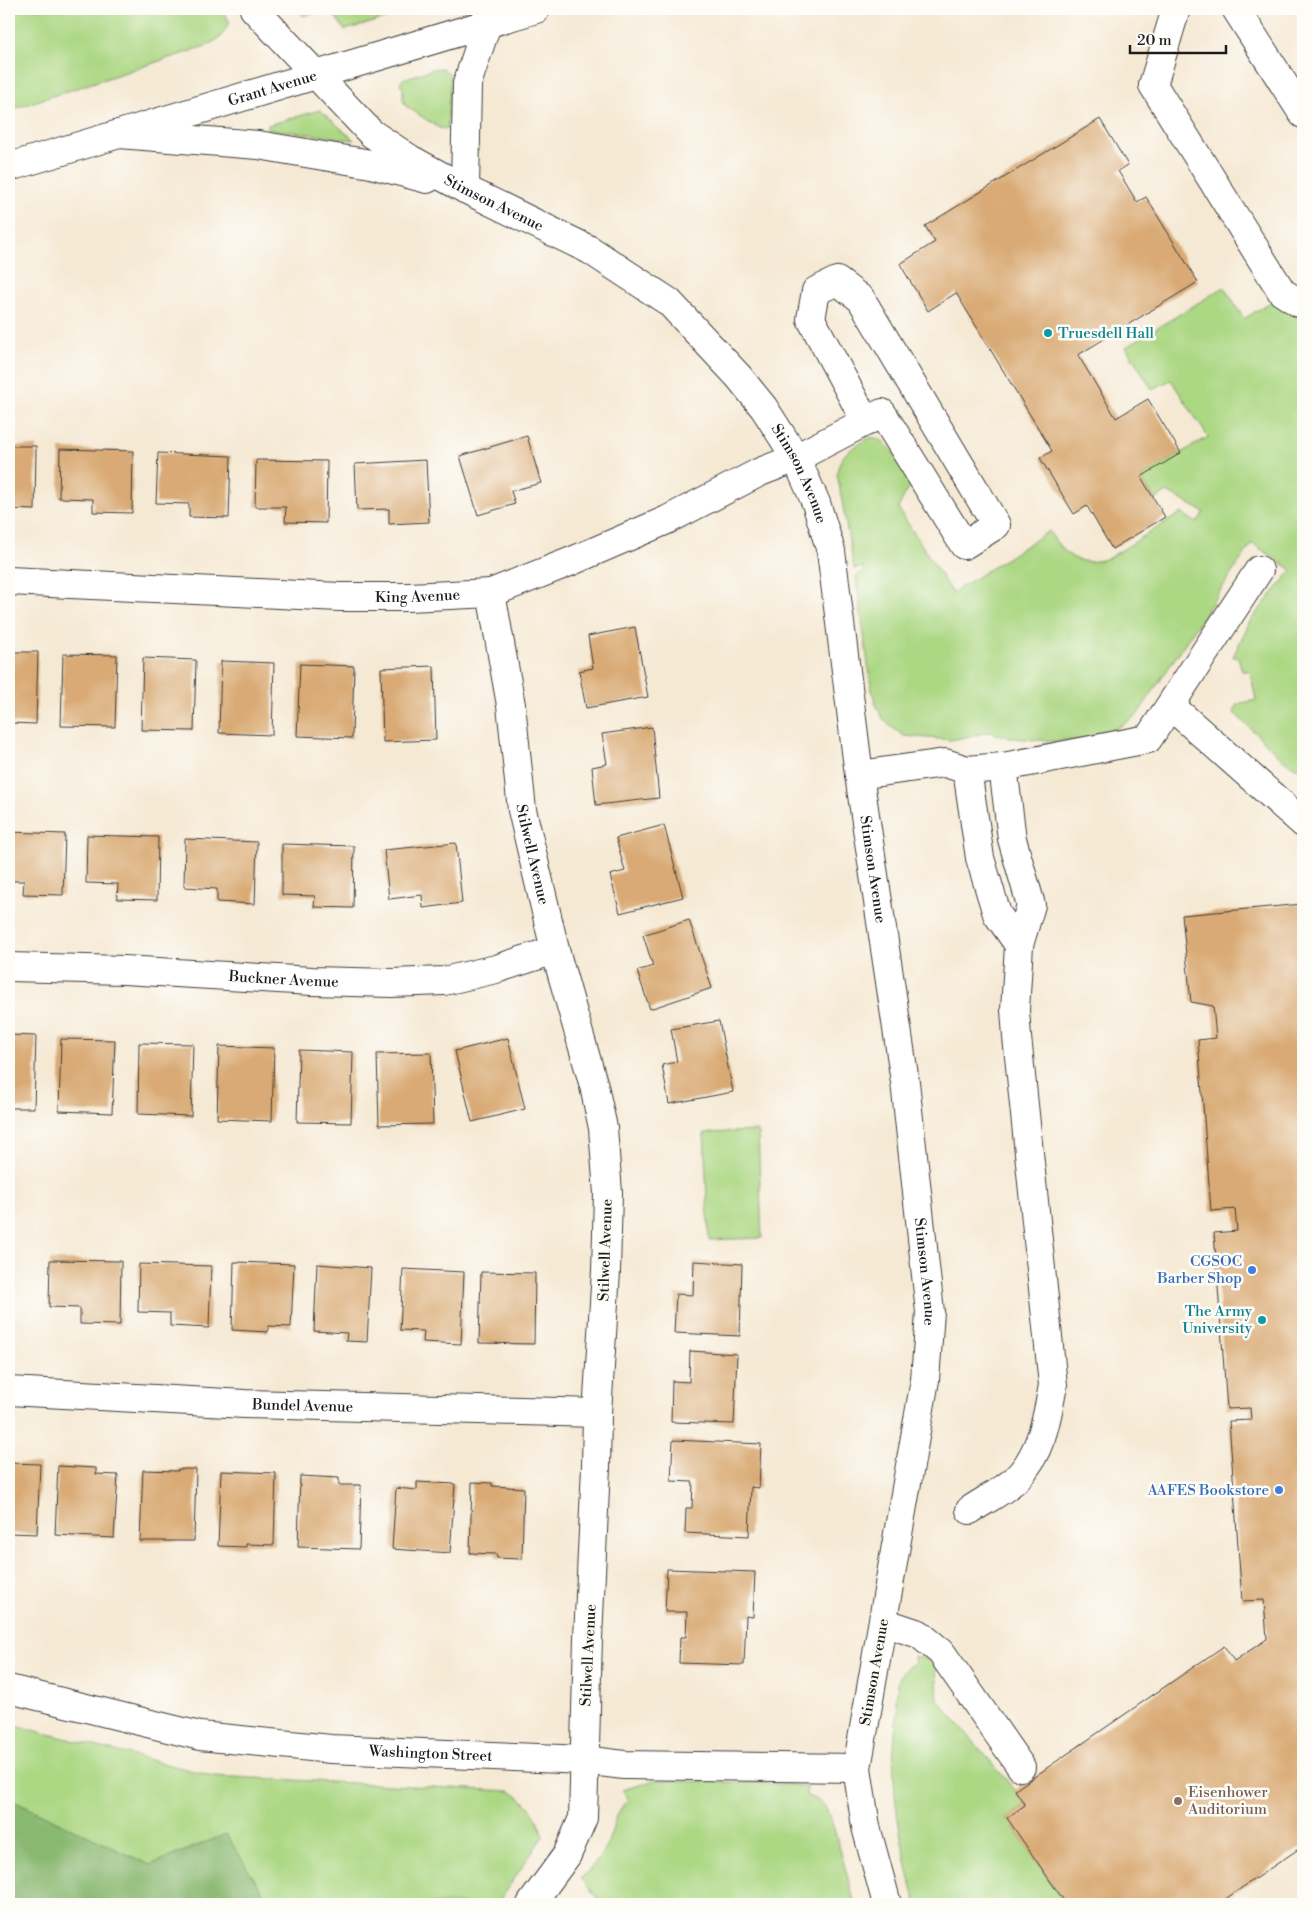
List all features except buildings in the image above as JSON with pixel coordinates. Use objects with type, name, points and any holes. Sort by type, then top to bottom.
[{"type":"street","name":"Stimson Avenue","points":[[254,9],[371,133],[410,159],[465,189],[590,250],[669,302],[739,376],[764,408],[796,458],[816,503],[831,551],[859,775],[904,1082],[930,1312],[925,1380],[857,1768],[866,1827],[887,1904]]},
{"type":"street","name":"Grant Avenue","points":[[9,167],[536,9]]},
{"type":"street","points":[[1176,9],[1153,85],[1282,292],[1303,304]]},
{"type":"street","points":[[1236,9],[1303,114]]},
{"type":"street","points":[[116,134],[258,145],[371,164],[465,189],[467,84],[486,24]]},
{"type":"street","name":"King Avenue","points":[[9,581],[340,597],[409,597],[491,593],[667,520],[760,472],[796,458],[866,422],[882,413],[964,546],[996,525],[861,299],[836,281],[816,292],[811,319],[866,422]]},
{"type":"street","points":[[859,775],[945,763],[967,770],[1003,767],[1148,739],[1259,570]]},
{"type":"street","name":"Stilwell Avenue","points":[[491,593],[511,705],[522,810],[554,950],[592,1077],[603,1128],[608,1194],[606,1271],[597,1413],[583,1818],[567,1855],[531,1904]]},
{"type":"street","points":[[1171,706],[1298,812]]},
{"type":"street","points":[[970,1510],[1016,1479],[1036,1451],[1048,1414],[1053,1385],[1015,1010],[1018,945],[1031,905],[1012,839],[1003,767]]},
{"type":"street","points":[[967,770],[980,858],[997,914],[1018,945]]},
{"type":"street","name":"Buckner Avenue","points":[[9,967],[124,970],[303,981],[392,983],[444,981],[496,969],[554,950]]},
{"type":"street","name":"Bundel Avenue","points":[[9,1391],[245,1404],[597,1413]]},
{"type":"street","points":[[883,1622],[919,1634],[941,1652],[1021,1767]]},
{"type":"street","name":"Washington Street","points":[[9,1689],[200,1736],[332,1749],[584,1760],[624,1765],[857,1768]]},
{"type":"green space","points":[[9,9],[221,9],[230,22],[220,38],[206,46],[9,110]]},
{"type":"green space","points":[[296,9],[418,9],[345,30],[330,10],[303,16]]},
{"type":"green space","points":[[436,68],[442,68],[451,75],[447,129],[439,128],[406,106],[403,100],[403,88],[400,84],[403,79]]},
{"type":"green space","points":[[320,110],[354,140],[268,129],[268,125]]},
{"type":"green space","points":[[1224,287],[1244,319],[1272,301],[1303,312],[1303,771],[1285,761],[1234,713],[1237,704],[1256,700],[1250,671],[1242,671],[1238,657],[1233,657],[1250,621],[1292,570],[1252,543],[1137,715],[1116,729],[1081,740],[1051,741],[1010,738],[989,732],[951,740],[904,736],[890,726],[882,717],[876,705],[871,686],[856,577],[863,571],[863,567],[854,569],[837,473],[839,464],[845,454],[864,440],[870,438],[877,438],[889,447],[911,482],[898,508],[952,593],[1049,531],[1061,547],[1073,558],[1089,562],[1109,558],[1181,513],[1197,523],[1204,512],[1167,492],[1155,500],[1141,477],[1208,437],[1171,380],[1152,389],[1126,347]]},
{"type":"green space","points":[[758,1131],[762,1238],[709,1240],[704,1133]]},
{"type":"green space","points":[[914,1656],[927,1659],[936,1666],[938,1700],[1015,1790],[1025,1805],[1007,1818],[1066,1904],[917,1904],[901,1837],[894,1781],[894,1743],[899,1706],[896,1704],[898,1686],[901,1674],[909,1666],[915,1664]]},
{"type":"green space","points":[[9,1724],[213,1776],[510,1791],[532,1810],[543,1836],[497,1904],[9,1904]]},
{"type":"green space","points":[[655,1780],[788,1784],[807,1787],[806,1795],[823,1804],[827,1810],[855,1904],[603,1904],[581,1879],[607,1845],[619,1812],[628,1799],[623,1790]]},
{"type":"green space","points":[[9,1799],[150,1865],[226,1834],[270,1904],[9,1904]]},
{"type":"place","name":"Truesdell Hall","points":[[1048,333]]},
{"type":"place","name":"CGSOC Barber Shop","points":[[1252,1270]]},
{"type":"place","name":"The Army University","points":[[1262,1320]]},
{"type":"place","name":"AAFES Bookstore","points":[[1279,1490]]},
{"type":"place","name":"Eisenhower Auditorium","points":[[1178,1801]]}]
